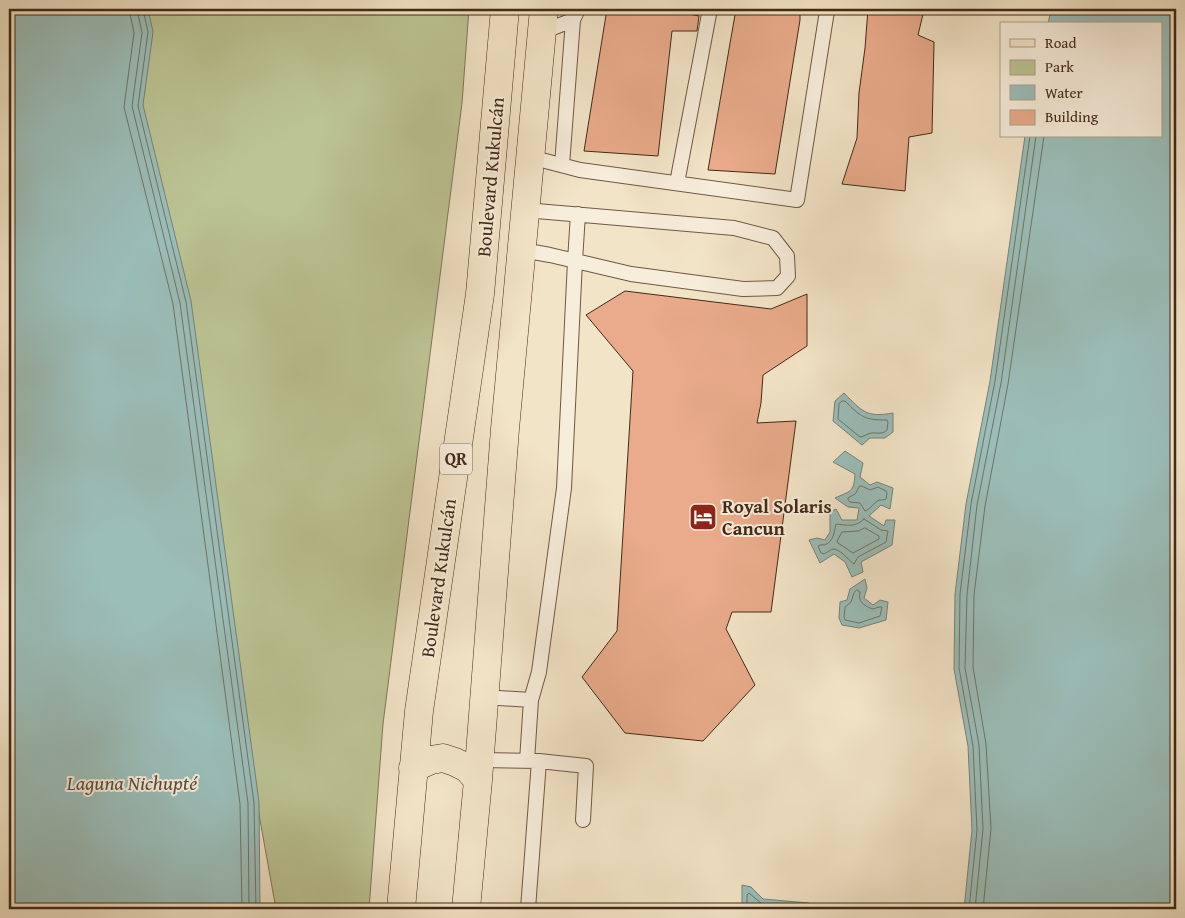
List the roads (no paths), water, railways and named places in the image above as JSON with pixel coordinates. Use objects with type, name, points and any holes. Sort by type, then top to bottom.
[{"type":"main road","name":"Boulevard Kukulcán","points":[[402,909],[419,712],[480,294],[505,9]]},
{"type":"main road","name":"Boulevard Kukulcán","points":[[466,909],[505,429],[543,20]]},
{"type":"main road","points":[[414,768],[431,760],[443,758],[467,768],[478,770]]},
{"type":"lane","points":[[677,183],[710,9]]},
{"type":"lane","points":[[530,157],[580,170],[797,200],[827,11]]},
{"type":"lane","points":[[543,20],[575,14],[562,165]]},
{"type":"lane","points":[[522,250],[631,274],[743,289],[777,288],[788,276],[787,256],[774,238],[734,228],[526,210]]},
{"type":"lane","points":[[528,909],[533,761],[531,700],[538,672],[564,488],[578,214]]},
{"type":"lane","points":[[484,697],[531,700]]},
{"type":"lane","points":[[478,770],[533,761],[586,766],[583,820]]},
{"type":"water","name":"Laguna Nichupté","points":[[9,9],[148,9],[153,32],[143,105],[191,301],[259,802],[260,909],[9,909]]},
{"type":"water","points":[[1051,9],[1176,9],[1176,909],[964,909],[972,830],[968,746],[954,669],[955,594],[966,504],[990,381],[1025,138],[1162,138],[1162,22],[1048,22]]},
{"type":"water","points":[[844,393],[865,412],[876,415],[893,413],[893,432],[885,438],[870,438],[862,445],[833,421],[835,401]]},
{"type":"water","points":[[845,451],[863,463],[860,477],[870,485],[877,482],[893,488],[890,509],[881,505],[869,516],[884,526],[886,520],[895,520],[892,545],[861,562],[863,572],[852,577],[845,562],[834,554],[820,563],[809,540],[817,538],[825,540],[830,532],[830,512],[836,509],[842,520],[857,520],[859,508],[848,507],[835,498],[848,492],[854,485],[855,474],[833,462]]},
{"type":"water","points":[[865,579],[867,588],[864,598],[873,605],[880,600],[888,602],[886,620],[859,628],[842,625],[839,618],[840,602],[847,600],[850,589]]},
{"type":"water","points":[[742,885],[751,887],[763,899],[809,903],[808,909],[761,909],[760,907],[759,909],[742,909]]},
{"type":"place","name":"Royal Solaris Cancun","points":[[703,517]]}]
